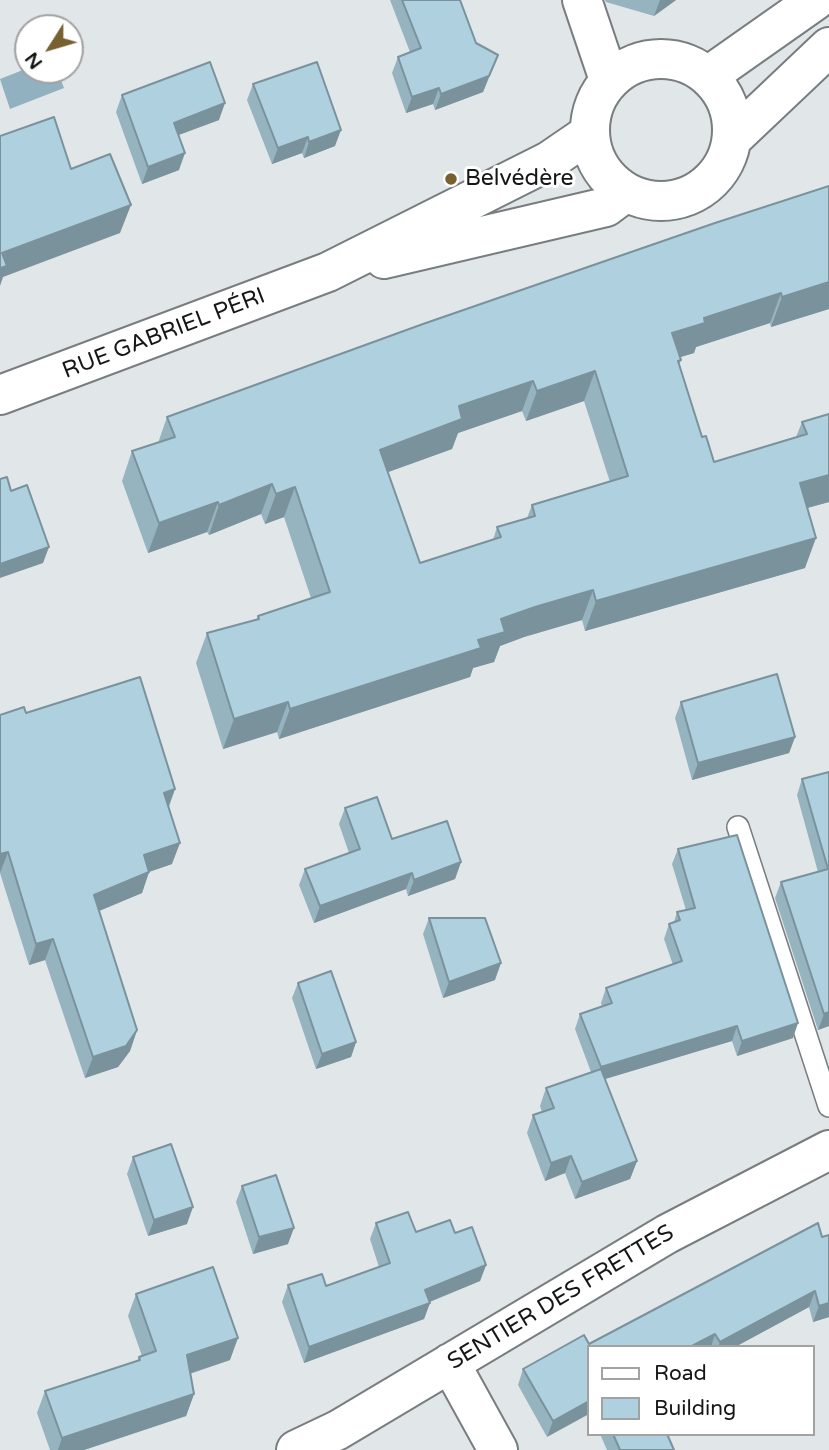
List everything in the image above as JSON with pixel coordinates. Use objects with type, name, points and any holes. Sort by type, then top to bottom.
[{"type":"main road","points":[[582,0],[609,80]]},
{"type":"main road","points":[[708,76],[816,0]]},
{"type":"main road","points":[[733,139],[829,47]]},
{"type":"main road","points":[[663,58],[687,63],[708,76],[722,91],[731,114],[733,139],[725,162],[710,182],[687,197],[663,201],[650,200],[626,192],[607,177],[596,160],[590,133],[592,111],[609,80],[625,68],[663,58]]},
{"type":"main road","name":"RUE GABRIEL PÉRI","points":[[0,395],[328,272],[549,162],[590,133]]},
{"type":"main road","name":"RUE GABRIEL PÉRI","points":[[328,272],[606,207],[626,192]]},
{"type":"main road","name":"SENTIER DES FRETTES","points":[[296,1450],[338,1430],[667,1234],[829,1150]]},
{"type":"main road","points":[[450,1363],[498,1450]]},
{"type":"lane","points":[[738,827],[829,1107]]},
{"type":"water","points":[[14,74],[14,84],[62,84],[64,88],[10,109],[0,79]]},
{"type":"building","points":[[402,0],[460,0],[476,43],[498,55],[489,76],[441,94],[439,88],[412,97],[398,57],[421,48]]},
{"type":"building","points":[[210,62],[225,103],[174,123],[185,153],[148,167],[122,95]]},
{"type":"building","points":[[317,62],[341,130],[309,142],[308,137],[278,148],[253,84]]},
{"type":"building","points":[[54,117],[71,169],[110,154],[131,205],[2,253],[7,266],[0,268],[0,136]]},
{"type":"building","points":[[829,186],[829,282],[782,297],[781,293],[704,318],[705,323],[672,333],[702,437],[706,436],[714,462],[807,434],[802,422],[829,414],[829,475],[800,483],[816,538],[596,601],[593,590],[535,607],[501,619],[505,632],[478,640],[481,648],[290,709],[288,702],[234,719],[207,633],[259,619],[258,616],[330,592],[295,487],[276,494],[272,484],[219,505],[218,502],[159,523],[132,451],[175,437],[167,417],[423,324]],"holes":[[[595,371],[628,476],[532,505],[535,516],[497,527],[501,537],[420,563],[380,450],[462,419],[459,406],[533,381],[537,391]]]},
{"type":"building","points":[[7,477],[11,491],[27,485],[49,547],[0,564],[0,479]]},
{"type":"building","points":[[777,674],[795,737],[698,763],[681,702]]},
{"type":"building","points":[[140,677],[175,789],[164,793],[180,843],[144,855],[149,872],[94,895],[137,1030],[126,1046],[93,1057],[53,939],[36,944],[8,852],[0,854],[0,715],[24,707],[26,713]]},
{"type":"building","points":[[829,772],[829,1012],[824,1014],[781,882],[828,869],[802,779]]},
{"type":"building","points":[[377,797],[392,839],[447,821],[461,862],[414,880],[412,873],[320,906],[305,869],[360,849],[345,808]]},
{"type":"building","points":[[737,835],[798,1023],[742,1041],[737,1026],[601,1067],[580,1014],[612,1003],[606,988],[682,961],[669,924],[680,920],[677,912],[695,908],[678,849]]},
{"type":"building","points":[[429,918],[485,918],[501,963],[449,982]]},
{"type":"building","points":[[331,971],[356,1042],[322,1054],[298,983]]},
{"type":"building","points":[[601,1069],[637,1161],[582,1182],[571,1156],[551,1163],[533,1115],[554,1108],[546,1088]]},
{"type":"building","points":[[171,1144],[193,1207],[154,1220],[133,1157]]},
{"type":"building","points":[[276,1175],[294,1228],[259,1237],[242,1186]]},
{"type":"building","points":[[408,1212],[416,1232],[450,1220],[455,1233],[472,1227],[486,1265],[425,1290],[430,1303],[309,1347],[288,1285],[322,1274],[326,1286],[390,1263],[376,1223]]},
{"type":"building","points":[[818,1223],[822,1237],[829,1235],[829,1303],[819,1306],[815,1291],[720,1342],[715,1334],[694,1345],[588,1345],[588,1402],[553,1421],[523,1369],[584,1335],[589,1344]]},
{"type":"building","points":[[213,1267],[238,1338],[187,1355],[194,1394],[62,1438],[45,1391],[140,1360],[139,1357],[156,1351],[136,1294]]},
{"type":"building","points":[[614,1436],[668,1436],[674,1450],[620,1450]]},
{"type":"place","name":"Belvédère","points":[[451,179]]}]
